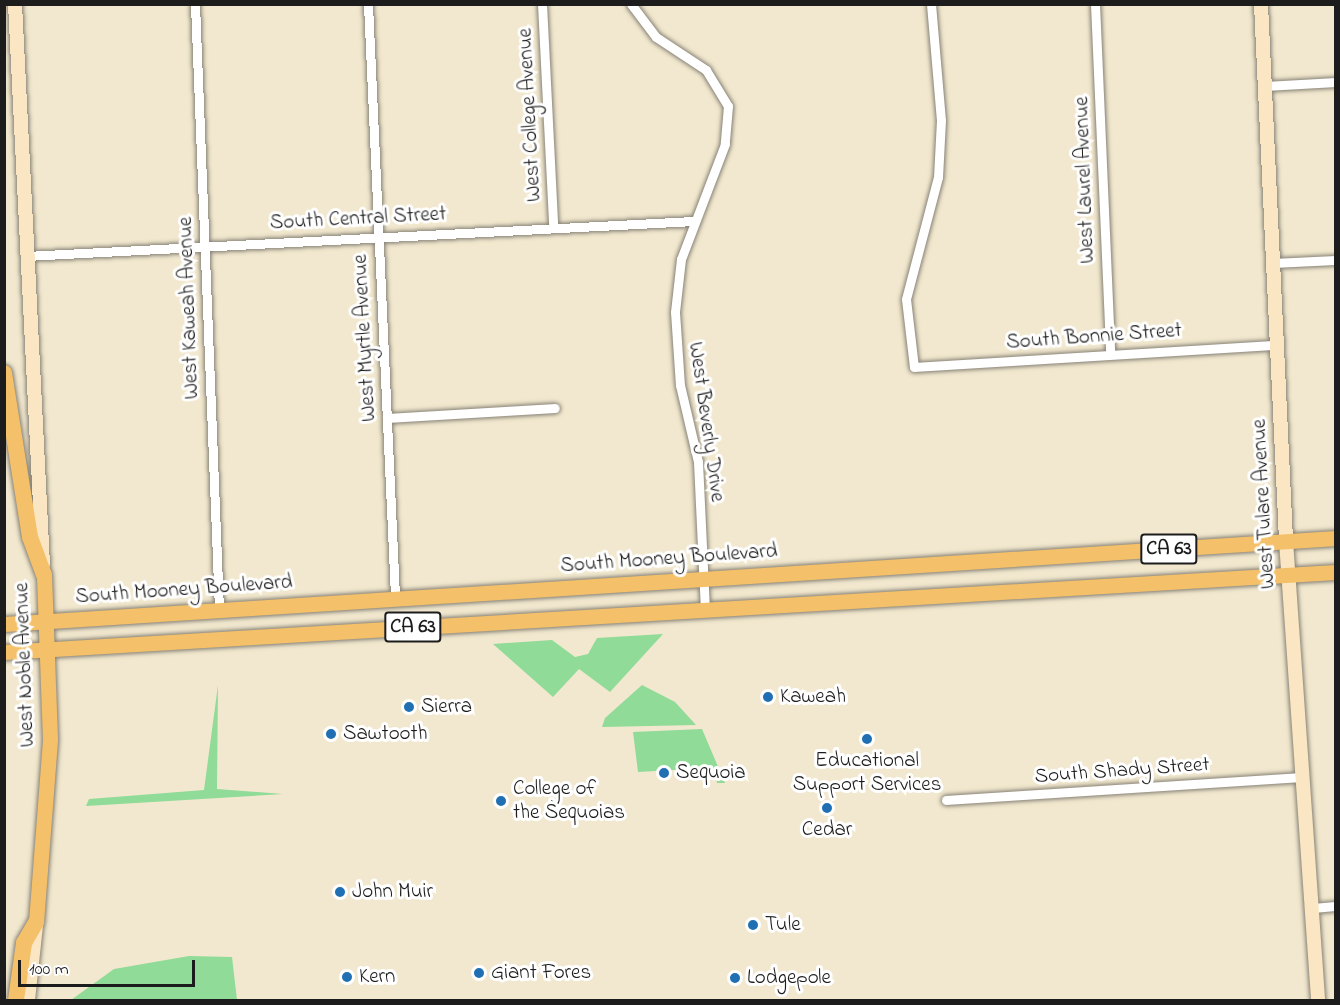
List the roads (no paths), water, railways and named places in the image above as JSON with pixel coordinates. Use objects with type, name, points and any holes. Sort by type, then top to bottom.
[{"type":"highway","points":[[4,373],[30,537],[44,575]]},
{"type":"highway","points":[[16,1000],[24,943],[36,922]]},
{"type":"main road","name":"South Mooney Boulevard","points":[[4,624],[1335,538]]},
{"type":"main road","name":"CA 63","points":[[5,651],[1335,572]]},
{"type":"main road","name":"West Noble Avenue","points":[[36,922],[48,806],[48,649],[44,575]]},
{"type":"street","name":"West Noble Avenue","points":[[15,4],[44,575]]},
{"type":"street","name":"West Kaweah Avenue","points":[[195,4],[219,609]]},
{"type":"street","name":"West Myrtle Avenue","points":[[368,4],[395,597]]},
{"type":"street","name":"West College Avenue","points":[[542,4],[553,225]]},
{"type":"street","name":"West Beverly Drive","points":[[631,4],[656,37],[706,70],[728,106],[726,144],[693,221],[681,259],[676,357],[698,462],[705,609]]},
{"type":"street","name":"South Bonnie Street","points":[[931,4],[941,120],[938,177],[906,299],[914,367],[1110,353],[1276,345]]},
{"type":"street","name":"West Laurel Avenue","points":[[1095,4],[1110,353]]},
{"type":"street","name":"West Tulare Avenue","points":[[1261,4],[1286,541],[1318,1000]]},
{"type":"street","points":[[1265,86],[1335,82]]},
{"type":"street","name":"South Central Street","points":[[26,256],[553,225],[693,221]]},
{"type":"street","points":[[1272,263],[1335,260]]},
{"type":"street","points":[[387,418],[555,408]]},
{"type":"street","name":"South Shady Street","points":[[946,800],[1301,777]]},
{"type":"street","points":[[1312,908],[1335,906]]},
{"type":"street","name":"West Noble Avenue","points":[[28,1000],[36,922]]},
{"type":"place","name":"Kaweah","points":[[768,697]]},
{"type":"place","name":"Sierra","points":[[409,707]]},
{"type":"place","name":"Sawtooth","points":[[331,734]]},
{"type":"place","name":"Educational Support Services","points":[[867,739]]},
{"type":"place","name":"Sequoia","points":[[664,773]]},
{"type":"place","name":"College of the Sequoias","points":[[501,801]]},
{"type":"place","name":"Cedar","points":[[827,808]]},
{"type":"place","name":"John Muir","points":[[340,892]]},
{"type":"place","name":"Tule","points":[[753,925]]},
{"type":"place","name":"Giant Fores","points":[[479,973]]},
{"type":"place","name":"Kern","points":[[347,977]]},
{"type":"place","name":"Lodgepole","points":[[735,978]]}]
